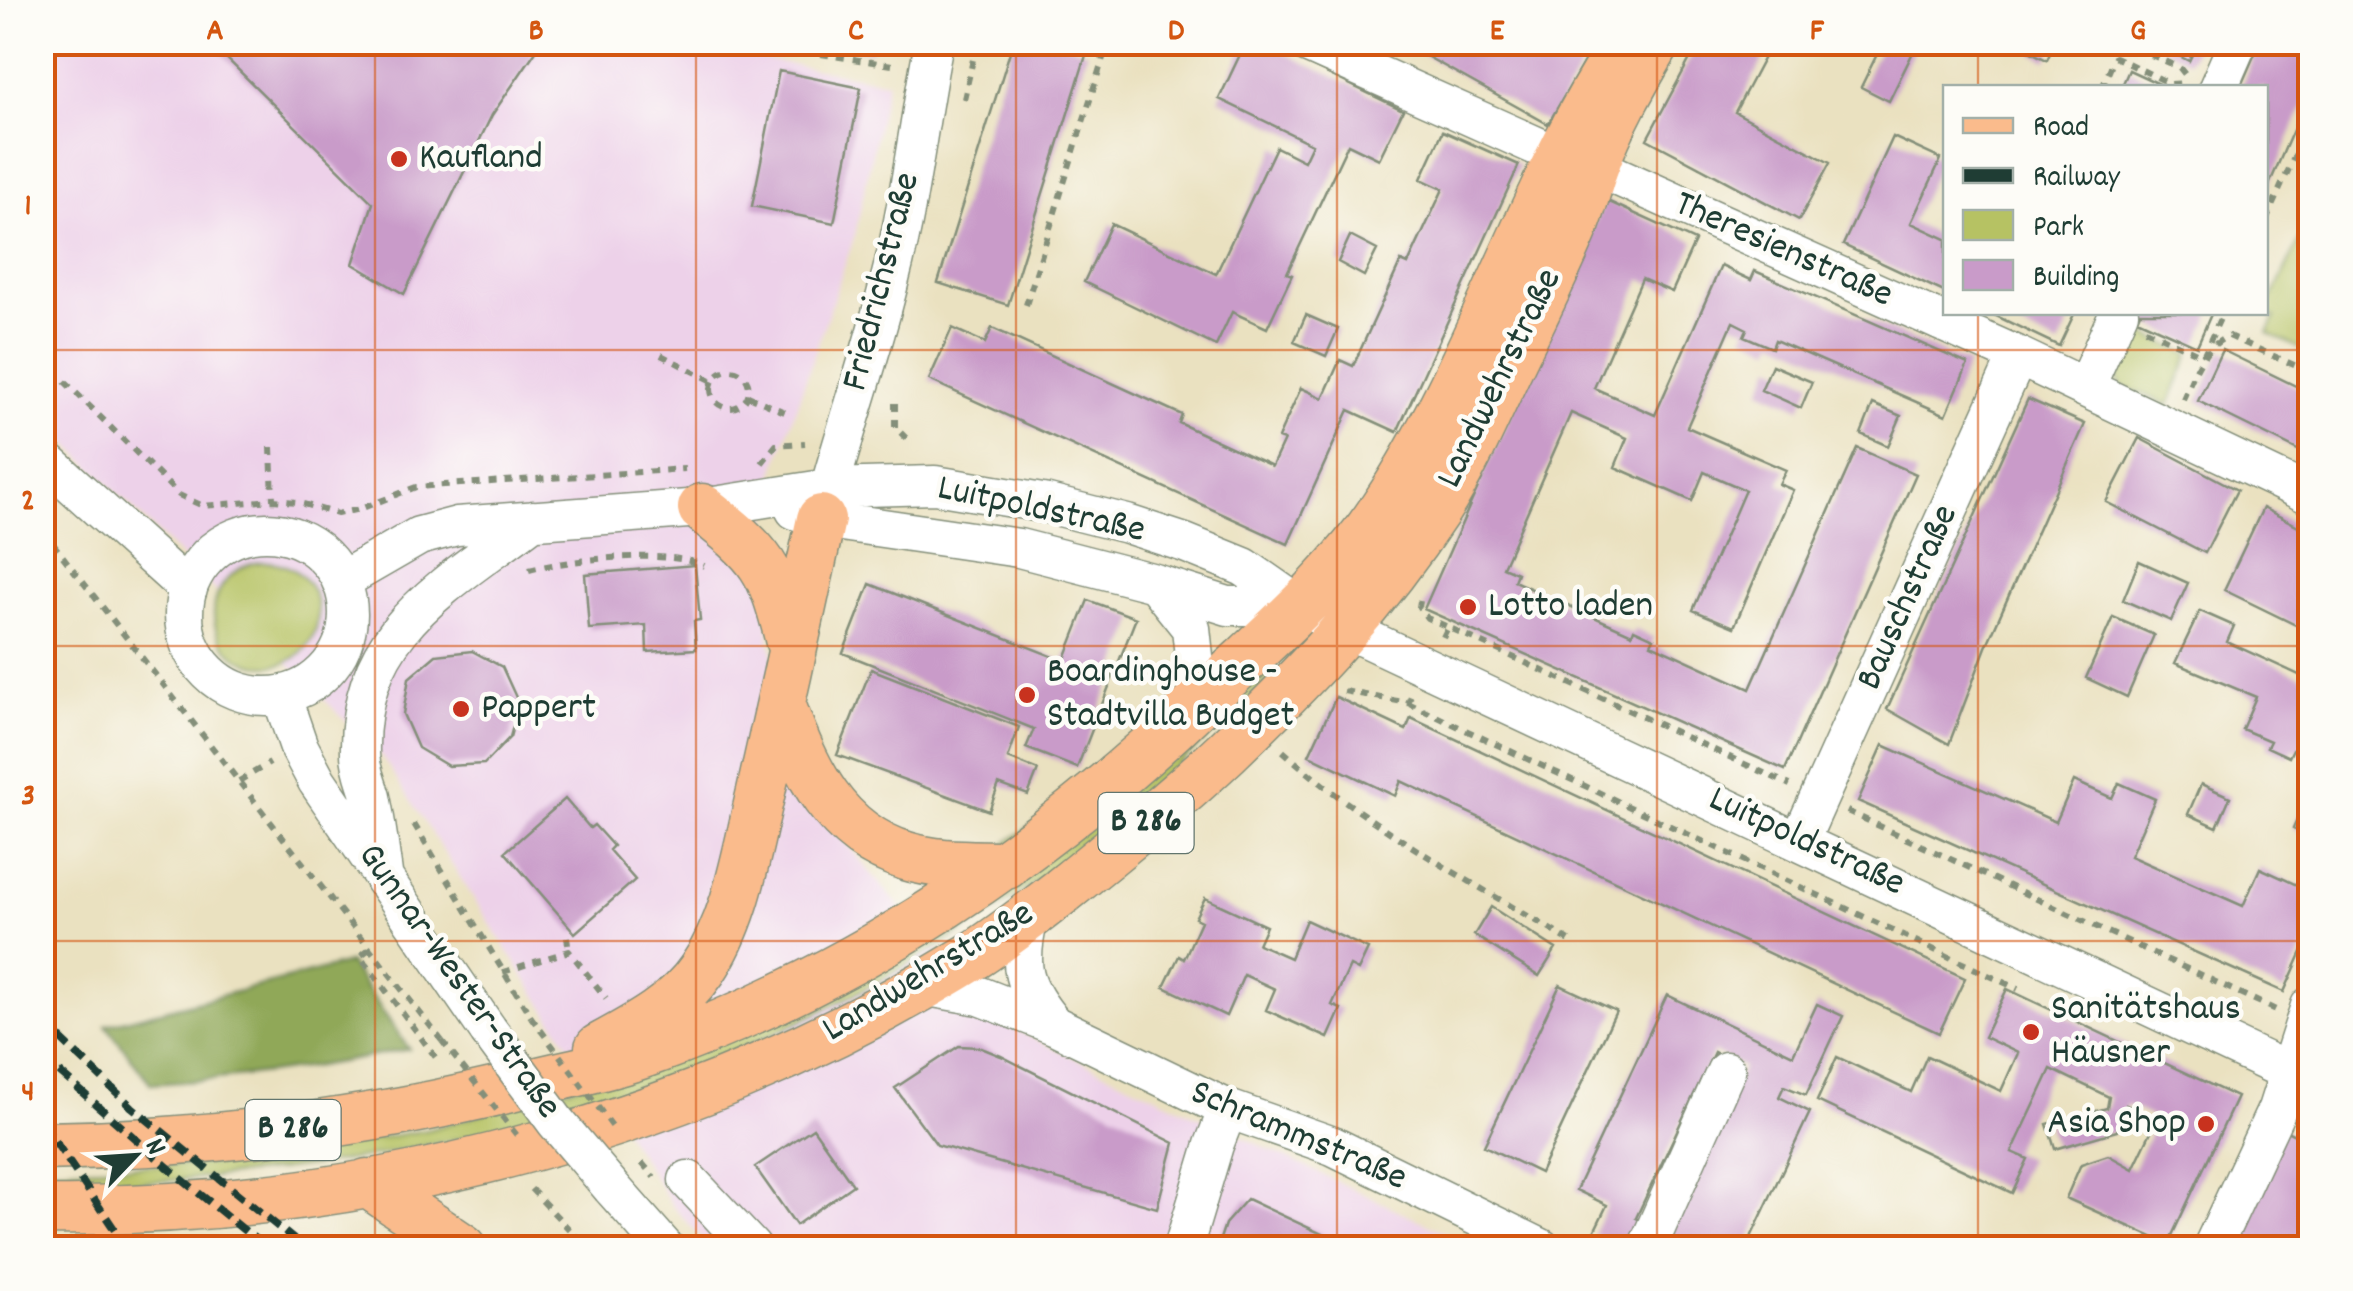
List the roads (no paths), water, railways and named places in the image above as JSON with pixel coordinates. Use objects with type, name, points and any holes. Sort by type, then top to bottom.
[{"type":"main road","name":"Landwehrstraße","points":[[42,1146],[197,1141],[303,1129],[429,1108],[537,1061],[595,1070],[734,1018],[909,927],[1006,865],[1115,780],[1199,703],[1300,606],[1382,512],[1442,411],[1577,161],[1624,42]]},
{"type":"main road","name":"Landwehrstraße","points":[[52,1210],[184,1206],[305,1194],[552,1143],[649,1112],[747,1074],[846,1028],[980,952],[1193,782],[1348,630],[1400,562],[1463,464],[1576,224],[1577,161],[1657,42]]},
{"type":"main road","points":[[697,489],[766,566],[792,648]]},
{"type":"main road","points":[[537,1061],[636,1028],[670,1004],[701,972],[720,938],[739,884],[782,707],[825,503]]},
{"type":"main road","points":[[782,707],[804,765],[826,801],[861,834],[904,856],[941,863],[1006,865]]},
{"type":"main road","points":[[366,1182],[463,1248]]},
{"type":"street","name":"Friedrichstraße","points":[[825,503],[889,285],[934,42]]},
{"type":"street","name":"Theresienstraße","points":[[1304,42],[2018,356],[2310,495]]},
{"type":"street","points":[[2219,85],[2238,42]]},
{"type":"street","points":[[2085,388],[2118,315]]},
{"type":"street","name":"Bauschstraße","points":[[1800,840],[2018,356]]},
{"type":"street","points":[[42,458],[188,589]]},
{"type":"street","name":"Luitpoldstraße","points":[[341,581],[419,536],[457,526],[533,520],[697,489],[756,483],[1155,583],[1228,606],[1300,606]]},
{"type":"street","name":"Luitpoldstraße","points":[[825,503],[934,485],[1080,512],[1171,538],[1244,567],[1300,606],[1348,630],[2300,1077]]},
{"type":"street","points":[[384,880],[360,757],[364,700],[380,660],[400,628],[433,593],[533,520]]},
{"type":"street","points":[[246,534],[290,536],[312,546],[329,561],[341,581],[348,612],[344,643],[319,678],[301,689],[280,695],[245,693],[213,677],[197,658],[187,637],[184,613],[188,589],[204,562],[227,542],[246,534]]},
{"type":"street","points":[[1155,583],[1191,628],[1199,703]]},
{"type":"street","name":"Gunnar-Wester-Straße","points":[[280,695],[299,747],[317,781],[488,1030],[556,1122],[665,1248]]},
{"type":"street","points":[[1029,916],[1023,970],[1032,998],[1054,1026]]},
{"type":"street","name":"Schrammstraße","points":[[922,986],[980,996],[1054,1026],[1228,1109],[1333,1146],[1542,1248]]},
{"type":"street","points":[[2212,1248],[2277,1109],[2300,1077],[2306,1014]]},
{"type":"street","points":[[1647,1248],[1726,1071]]},
{"type":"street","points":[[1184,1248],[1228,1109]]},
{"type":"street","points":[[670,1179],[752,1248]]},
{"type":"railway","points":[[42,1021],[132,1107],[304,1248]]},
{"type":"railway","points":[[42,1057],[266,1248]]},
{"type":"railway","points":[[42,1122],[127,1248]]},
{"type":"place","name":"Kaufland","points":[[399,159]]},
{"type":"place","name":"Lotto laden","points":[[1468,607]]},
{"type":"place","name":"Boardinghouse - Stadtvilla Budget","points":[[1027,695]]},
{"type":"place","name":"Pappert","points":[[461,709]]},
{"type":"place","name":"Sanitätshaus Häusner","points":[[2031,1032]]},
{"type":"place","name":"Asia Shop","points":[[2206,1124]]}]
